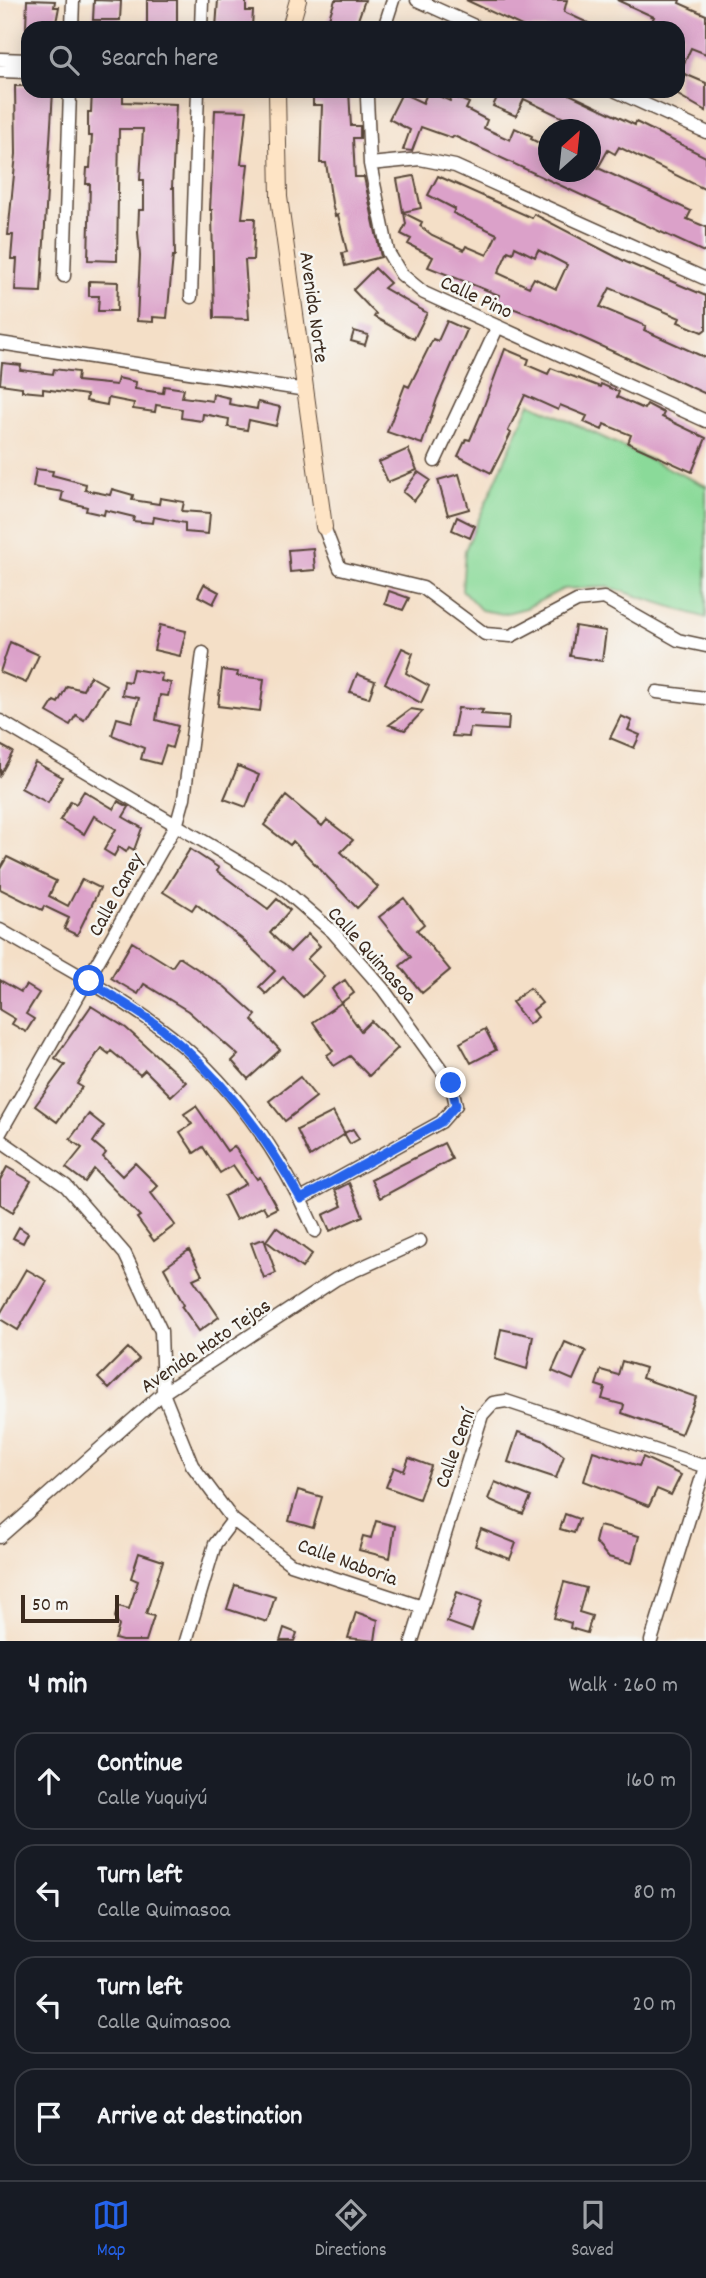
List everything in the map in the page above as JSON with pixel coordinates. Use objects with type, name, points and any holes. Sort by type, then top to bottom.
[{"type":"street","points":[[72,21],[73,0]]},
{"type":"street","points":[[201,21],[202,0]]},
{"type":"street","points":[[292,21],[298,0]]},
{"type":"street","points":[[386,21],[393,0]]},
{"type":"street","points":[[418,0],[464,21]]},
{"type":"street","points":[[0,59],[21,60]]},
{"type":"street","points":[[0,71],[21,72]]},
{"type":"street","points":[[64,276],[70,98]]},
{"type":"street","points":[[191,298],[198,98]]},
{"type":"street","name":"Avenida Norte","points":[[273,98],[279,197],[324,527]]},
{"type":"street","name":"Calle Pino","points":[[367,98],[370,164],[388,252],[401,274],[424,293],[706,421]]},
{"type":"street","points":[[631,98],[706,132]]},
{"type":"street","points":[[370,164],[420,159],[456,166],[706,279]]},
{"type":"street","points":[[435,461],[498,326]]},
{"type":"street","points":[[0,343],[306,390]]},
{"type":"street","points":[[324,527],[340,568],[423,587],[485,634],[511,636],[577,601],[604,598],[678,640],[706,646]]},
{"type":"street","name":"Calle Caney","points":[[0,1133],[177,823],[184,798],[203,653]]},
{"type":"street","points":[[657,692],[706,698]]},
{"type":"street","name":"Calle Quimasoa","points":[[0,721],[177,823],[281,887],[333,932],[383,989],[451,1083],[456,1105],[441,1122],[301,1199]]},
{"type":"street","points":[[0,930],[89,981],[160,1027],[213,1075],[270,1143],[301,1199],[315,1231]]},
{"type":"street","name":"Calle Naboria","points":[[0,1140],[66,1185],[125,1254],[161,1331],[163,1393],[192,1465],[233,1520],[290,1564],[422,1607]]},
{"type":"street","name":"Avenida Hato Tejas","points":[[0,1537],[163,1393],[336,1279],[420,1241]]},
{"type":"street","name":"Calle Cemí","points":[[412,1641],[482,1415],[493,1403],[506,1401],[706,1466]]},
{"type":"street","points":[[651,1641],[706,1466]]},
{"type":"street","points":[[186,1641],[215,1544],[233,1520]]},
{"type":"green space","points":[[530,403],[706,486],[706,618],[609,587],[563,589],[526,608],[503,614],[481,610],[462,590],[465,550]]},
{"type":"building","points":[[27,0],[55,1],[54,7],[59,7],[56,21],[26,21]]},
{"type":"building","points":[[94,0],[121,1],[120,20],[93,20]]},
{"type":"building","points":[[147,0],[177,0],[177,21],[147,21]]},
{"type":"building","points":[[218,0],[246,0],[246,11],[253,11],[252,21],[216,21]]},
{"type":"building","points":[[335,0],[365,0],[358,21],[328,21]]},
{"type":"building","points":[[466,0],[567,0],[564,12],[584,21],[511,21]]},
{"type":"building","points":[[617,0],[680,0],[679,3],[706,15],[706,54],[691,48],[685,61],[685,21],[652,21],[654,17]]},
{"type":"building","points":[[685,74],[706,83],[706,111],[683,98]]},
{"type":"building","points":[[15,86],[21,86],[21,98],[53,98],[41,292],[15,291],[17,259],[11,259],[13,235],[8,235],[16,154]]},
{"type":"building","points":[[92,98],[123,98],[123,102],[176,104],[172,188],[175,256],[167,318],[153,317],[153,322],[137,321],[139,210],[144,210],[144,180],[140,180],[143,129],[119,129],[117,261],[88,260],[90,184],[86,184],[92,136],[88,136],[88,112],[91,112]]},
{"type":"building","points":[[313,98],[349,98],[351,126],[360,126],[360,138],[353,138],[355,177],[364,177],[381,257],[345,266],[342,253],[347,252],[338,215],[335,216],[326,163],[320,163],[322,105],[313,105]]},
{"type":"building","points":[[400,98],[412,98],[423,103],[425,98],[443,98],[450,101],[452,98],[458,98],[469,103],[466,109],[487,120],[484,128],[510,140],[515,128],[532,136],[531,139],[538,142],[538,175],[454,136],[452,138],[421,127],[412,151],[403,150],[410,130],[389,119]]},
{"type":"building","points":[[497,98],[578,98],[635,125],[636,122],[706,157],[706,190],[619,147],[615,154],[608,150],[601,163],[601,119],[566,119],[524,99],[516,116],[493,106]]},
{"type":"building","points":[[215,110],[247,111],[241,164],[248,164],[242,218],[255,218],[253,260],[245,260],[249,319],[214,318],[210,210]]},
{"type":"building","points":[[601,169],[691,211],[687,219],[706,227],[706,253],[553,182],[601,182]]},
{"type":"building","points":[[414,176],[421,208],[403,212],[397,179]]},
{"type":"building","points":[[438,176],[532,218],[534,214],[626,262],[706,296],[706,329],[702,332],[678,322],[680,318],[610,288],[600,307],[646,326],[644,330],[706,358],[706,394],[539,318],[496,302],[499,295],[428,267],[433,257],[408,244],[411,239],[401,234],[406,224],[404,213],[422,222],[420,226],[432,235],[464,250],[466,246],[487,255],[497,234],[453,213],[455,209],[428,195]],"holes":[[[515,247],[535,257],[538,250],[567,265],[556,289],[534,278],[529,287],[498,273],[508,251],[513,253]]]},
{"type":"building","points":[[375,268],[390,283],[384,288],[427,313],[414,339],[374,317],[376,314],[353,290]]},
{"type":"building","points":[[89,281],[118,282],[117,311],[98,311],[99,296],[89,296]]},
{"type":"building","points":[[447,321],[467,330],[437,399],[422,444],[387,432],[405,385],[409,387],[433,339],[438,341]]},
{"type":"building","points":[[354,331],[368,335],[365,345],[351,341]]},
{"type":"building","points":[[505,349],[529,359],[527,365],[548,374],[551,368],[600,387],[601,384],[619,392],[617,397],[644,409],[647,404],[664,413],[662,417],[706,438],[692,472],[628,443],[631,435],[604,424],[602,430],[584,422],[587,416],[560,405],[558,410],[525,395],[508,431],[511,433],[491,473],[458,456],[466,439],[470,440]]},
{"type":"building","points":[[2,363],[21,365],[20,370],[53,374],[54,369],[78,372],[77,381],[116,385],[118,378],[136,382],[135,389],[163,393],[164,386],[184,389],[182,397],[212,401],[213,394],[230,398],[229,404],[257,409],[258,402],[280,407],[276,426],[249,420],[247,430],[228,427],[229,419],[203,414],[202,421],[181,418],[182,409],[156,405],[155,412],[133,409],[134,403],[108,398],[107,405],[86,401],[87,395],[43,389],[43,393],[22,391],[22,387],[0,384]]},
{"type":"building","points":[[408,449],[417,470],[388,482],[379,462]]},
{"type":"building","points":[[36,469],[53,471],[52,475],[86,484],[85,490],[110,495],[112,489],[133,495],[132,500],[159,504],[160,498],[184,502],[182,511],[210,513],[208,534],[185,532],[185,523],[154,517],[153,523],[133,521],[134,517],[105,510],[104,515],[86,511],[87,507],[61,500],[63,492],[33,487]]},
{"type":"building","points":[[418,472],[430,480],[414,501],[403,492]]},
{"type":"building","points":[[459,474],[469,509],[448,515],[438,480]]},
{"type":"building","points":[[457,517],[475,526],[470,538],[452,530]]},
{"type":"building","points":[[313,548],[315,570],[290,572],[288,550]]},
{"type":"building","points":[[204,584],[219,592],[213,604],[198,596]]},
{"type":"building","points":[[389,591],[409,598],[403,610],[385,604]]},
{"type":"building","points":[[160,625],[186,631],[180,656],[154,650]]},
{"type":"building","points":[[575,626],[606,631],[602,661],[570,656]]},
{"type":"building","points":[[10,642],[39,655],[26,683],[0,672]]},
{"type":"building","points":[[402,648],[413,653],[406,673],[429,686],[421,703],[385,683]]},
{"type":"building","points":[[133,669],[162,674],[161,681],[171,683],[168,696],[160,695],[156,720],[178,726],[172,748],[166,746],[160,764],[141,759],[144,748],[112,735],[117,718],[132,722],[139,698],[122,695],[124,681],[130,682]]},
{"type":"building","points":[[222,670],[238,672],[237,676],[264,679],[260,711],[218,706]]},
{"type":"building","points":[[357,674],[375,681],[369,698],[350,692]]},
{"type":"building","points":[[90,676],[106,685],[84,720],[76,715],[70,725],[47,712],[54,701],[58,703],[67,686],[83,690]]},
{"type":"building","points":[[458,708],[483,710],[481,714],[509,716],[508,730],[470,728],[469,737],[452,736]]},
{"type":"building","points":[[411,709],[423,711],[405,730],[389,725]]},
{"type":"building","points":[[621,716],[632,721],[628,730],[640,735],[634,748],[610,738]]},
{"type":"building","points":[[0,745],[13,752],[0,775]]},
{"type":"building","points":[[35,762],[62,777],[48,803],[21,788]]},
{"type":"building","points":[[238,766],[259,775],[246,807],[224,799]]},
{"type":"building","points":[[84,791],[114,809],[118,801],[129,807],[123,817],[142,828],[134,850],[129,847],[126,852],[119,847],[114,856],[104,850],[116,829],[94,816],[84,834],[60,820],[71,801],[76,804]]},
{"type":"building","points":[[286,796],[322,826],[327,820],[353,840],[341,852],[378,887],[357,908],[293,841],[290,845],[264,825]]},
{"type":"building","points":[[190,849],[219,868],[217,871],[268,909],[277,899],[290,910],[270,933],[290,952],[308,934],[320,946],[307,959],[324,976],[303,997],[283,977],[266,994],[259,987],[275,971],[242,939],[196,904],[192,910],[163,892]]},
{"type":"building","points":[[7,857],[56,881],[49,896],[68,906],[82,879],[100,888],[77,935],[64,929],[69,918],[44,906],[42,910],[0,889],[0,869]]},
{"type":"building","points":[[404,898],[424,924],[417,930],[450,970],[422,993],[400,966],[411,957],[379,917]]},
{"type":"building","points":[[132,942],[172,967],[179,957],[225,987],[256,1015],[252,1020],[280,1050],[248,1079],[232,1061],[238,1055],[188,1011],[144,984],[138,994],[111,978]]},
{"type":"building","points":[[0,980],[21,992],[26,985],[39,993],[26,1014],[34,1019],[26,1032],[12,1024],[15,1019],[0,1010]]},
{"type":"building","points":[[345,980],[354,993],[341,1003],[332,989]]},
{"type":"building","points":[[530,988],[542,1003],[533,1010],[538,1017],[529,1024],[512,1002]]},
{"type":"building","points":[[341,1003],[361,1031],[371,1021],[398,1048],[369,1076],[350,1056],[334,1066],[327,1055],[333,1051],[313,1022]]},
{"type":"building","points":[[91,1006],[126,1028],[186,1082],[171,1096],[145,1070],[140,1075],[111,1051],[109,1054],[101,1048],[77,1084],[82,1087],[57,1122],[35,1106],[65,1065],[55,1058]]},
{"type":"building","points":[[485,1029],[496,1050],[471,1063],[460,1043]]},
{"type":"building","points":[[300,1077],[316,1097],[285,1121],[269,1101]]},
{"type":"building","points":[[196,1106],[227,1151],[234,1146],[257,1179],[260,1177],[277,1208],[267,1213],[263,1206],[236,1220],[224,1196],[246,1184],[233,1165],[220,1173],[203,1147],[194,1153],[180,1132],[192,1124],[184,1114]]},
{"type":"building","points":[[333,1112],[345,1134],[310,1157],[297,1130]]},
{"type":"building","points":[[89,1114],[104,1126],[93,1142],[106,1153],[103,1157],[122,1176],[135,1163],[158,1186],[151,1193],[175,1225],[154,1241],[137,1218],[140,1216],[94,1169],[85,1182],[66,1168],[82,1148],[70,1139]]},
{"type":"building","points":[[353,1129],[359,1139],[350,1144],[344,1133]]},
{"type":"building","points":[[444,1143],[452,1159],[380,1198],[371,1180]]},
{"type":"building","points":[[7,1167],[31,1181],[13,1212],[0,1204],[0,1180]]},
{"type":"building","points":[[349,1183],[363,1216],[330,1231],[323,1215],[342,1206],[335,1190]]},
{"type":"building","points":[[19,1227],[28,1233],[23,1243],[13,1238]]},
{"type":"building","points":[[276,1227],[312,1254],[302,1268],[266,1241]]},
{"type":"building","points":[[264,1239],[276,1273],[264,1278],[251,1243]]},
{"type":"building","points":[[189,1250],[202,1275],[193,1279],[219,1317],[199,1331],[182,1307],[184,1305],[164,1268]]},
{"type":"building","points":[[26,1269],[47,1281],[18,1330],[0,1319],[0,1314]]},
{"type":"building","points":[[501,1329],[533,1336],[527,1369],[495,1359]]},
{"type":"building","points":[[565,1342],[586,1351],[573,1380],[552,1371]]},
{"type":"building","points":[[128,1348],[139,1359],[109,1389],[98,1378]]},
{"type":"building","points":[[622,1361],[645,1368],[642,1378],[696,1397],[681,1434],[622,1413],[624,1405],[602,1399],[605,1388],[596,1385],[601,1370],[618,1375]]},
{"type":"building","points":[[518,1432],[545,1441],[564,1456],[556,1478],[508,1462]]},
{"type":"building","points":[[593,1451],[639,1466],[643,1457],[681,1475],[671,1495],[657,1489],[649,1506],[584,1481]]},
{"type":"building","points":[[409,1458],[431,1466],[419,1499],[386,1487],[394,1467],[404,1471]]},
{"type":"building","points":[[495,1482],[531,1497],[523,1514],[488,1499]]},
{"type":"building","points":[[298,1490],[322,1497],[313,1528],[289,1521]]},
{"type":"building","points":[[565,1514],[579,1519],[574,1533],[560,1529]]},
{"type":"building","points":[[376,1521],[395,1526],[390,1558],[359,1550],[363,1536],[371,1538]]},
{"type":"building","points":[[599,1526],[639,1536],[632,1563],[608,1557],[595,1542]]},
{"type":"building","points":[[481,1529],[516,1543],[510,1559],[475,1546]]},
{"type":"building","points":[[139,1553],[163,1561],[146,1614],[154,1616],[146,1641],[122,1641],[115,1639],[119,1626],[115,1617],[118,1606],[129,1609],[138,1581],[131,1578]]},
{"type":"building","points":[[564,1582],[586,1588],[579,1612],[592,1616],[587,1633],[570,1628],[571,1623],[554,1618]]},
{"type":"building","points":[[235,1585],[275,1597],[267,1622],[227,1609]]},
{"type":"building","points":[[457,1592],[482,1601],[472,1631],[447,1622]]},
{"type":"building","points":[[356,1612],[378,1620],[375,1641],[348,1638]]},
{"type":"building","points":[[284,1628],[297,1633],[294,1641],[280,1641]]},
{"type":"route","points":[[89,981],[160,1027],[213,1075],[270,1143],[301,1199],[441,1122],[456,1105],[451,1083]]}]
